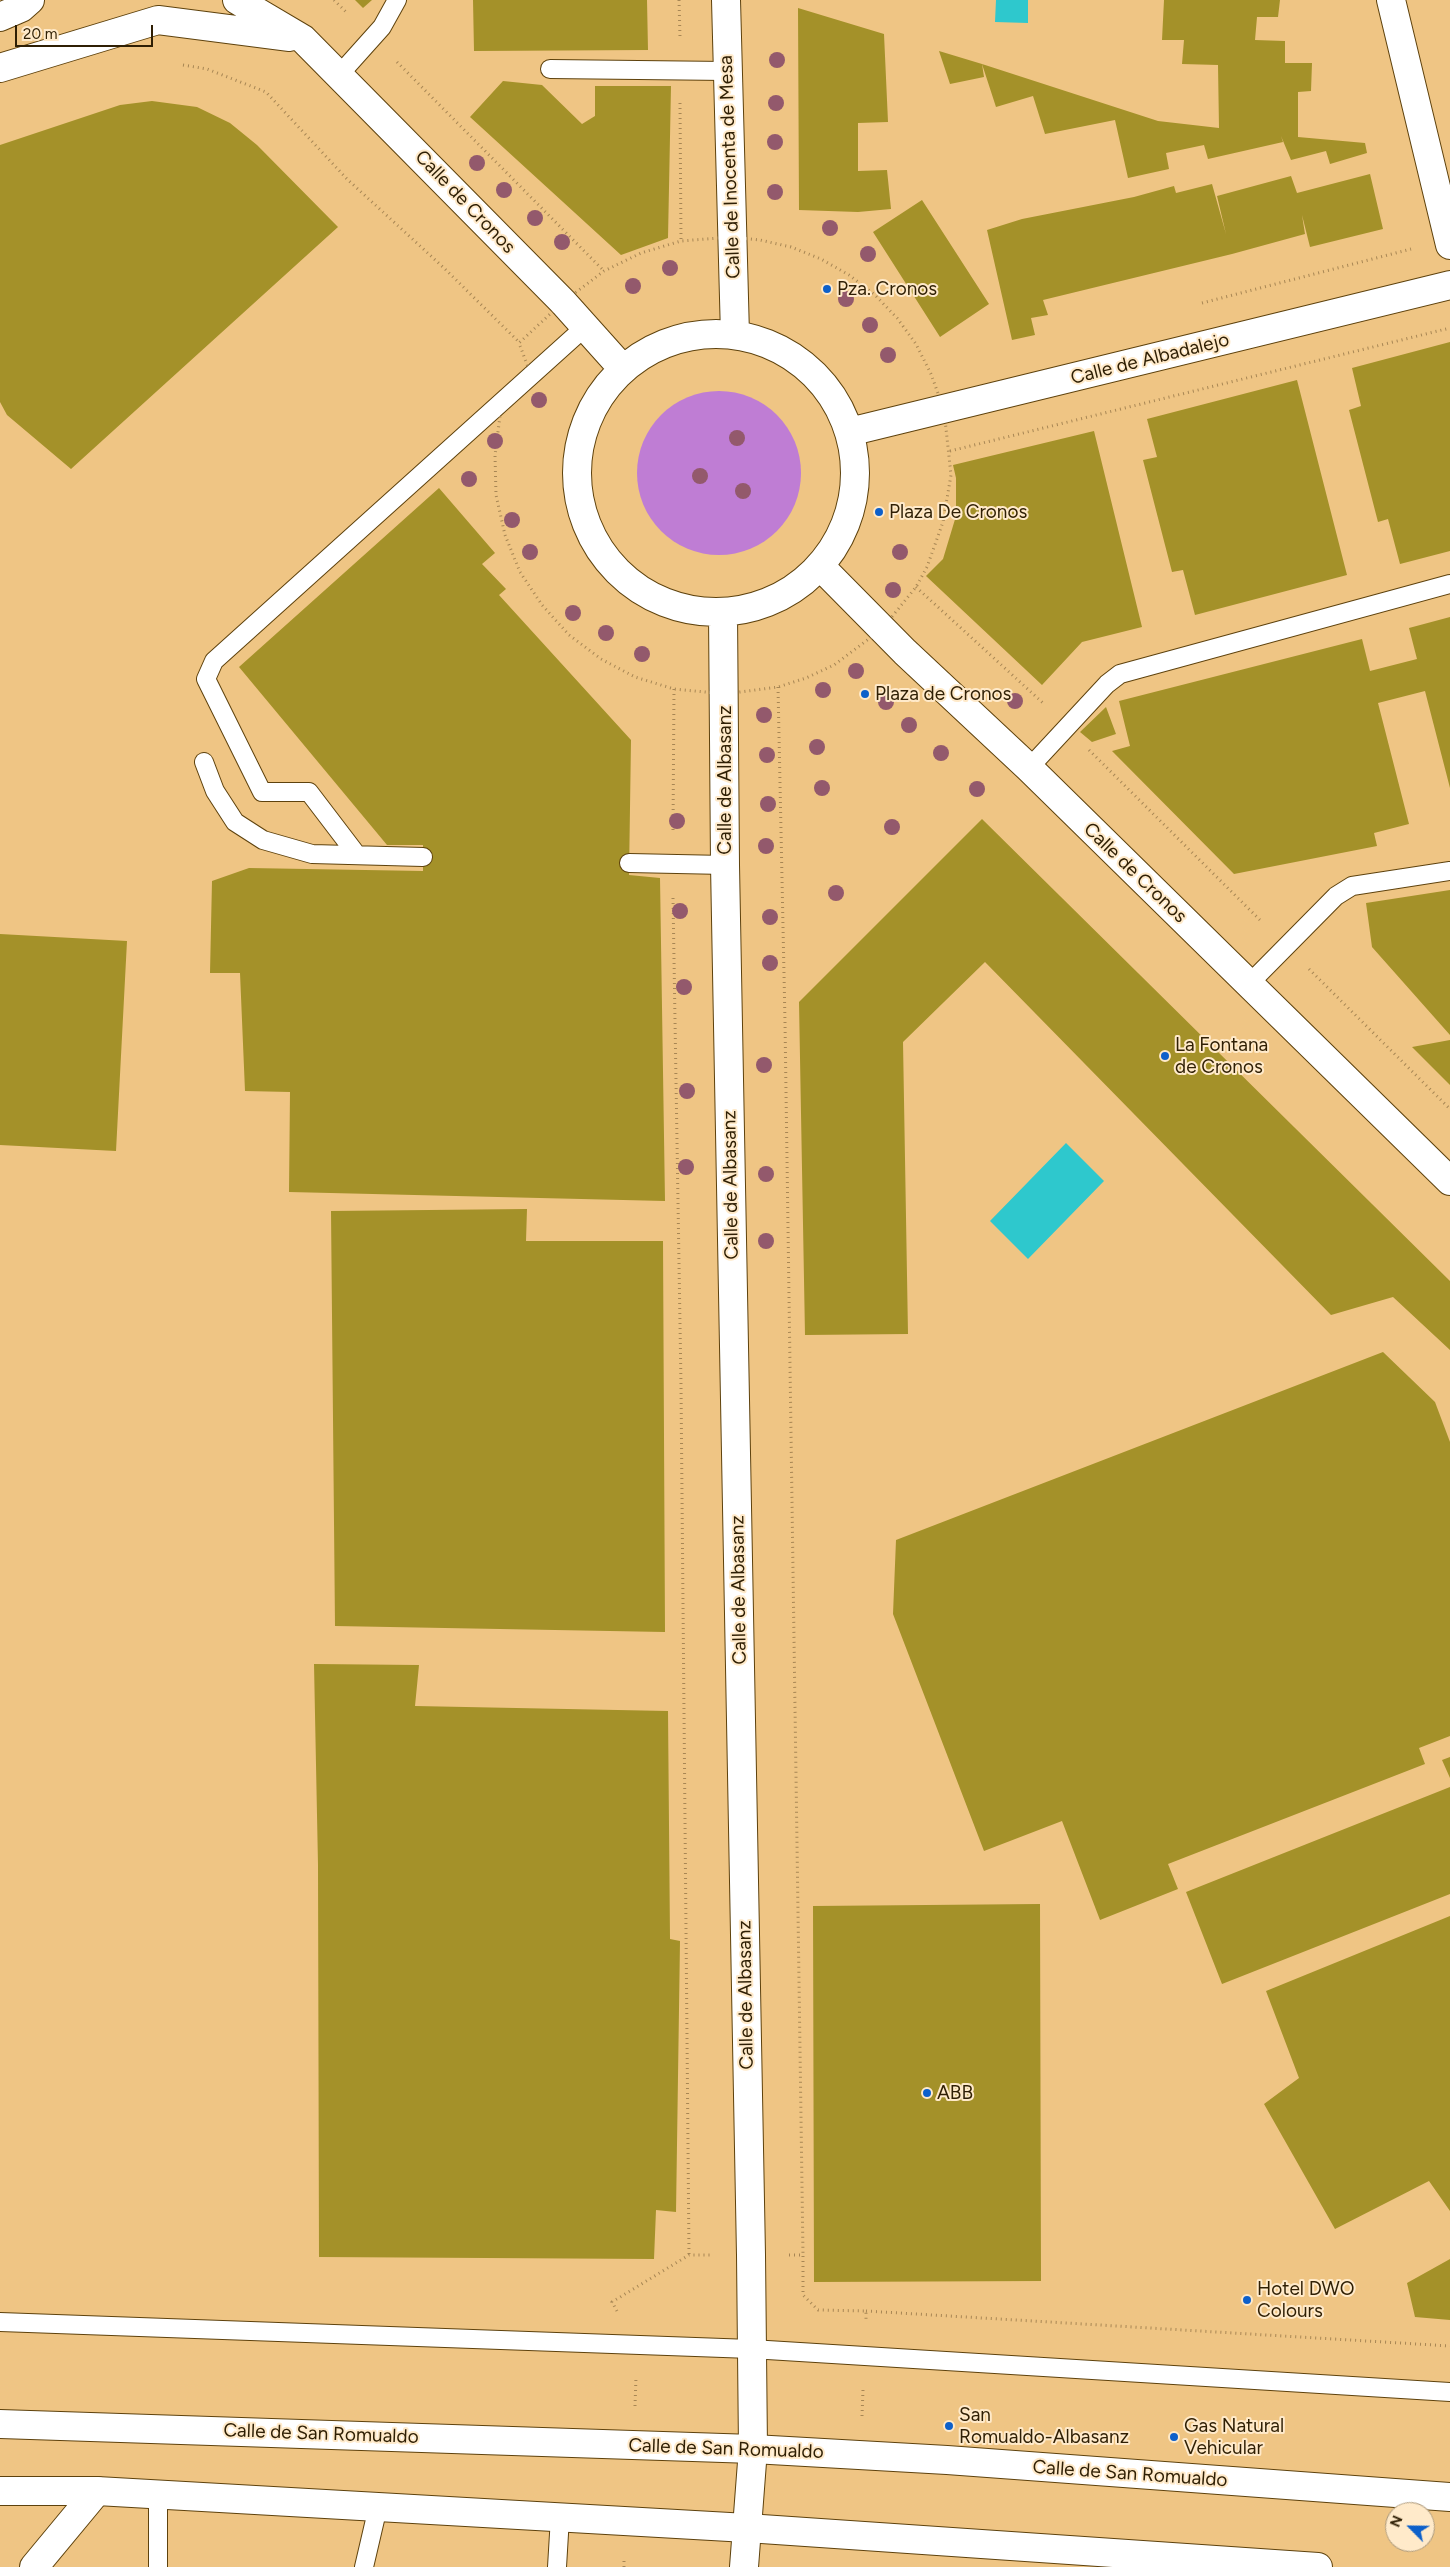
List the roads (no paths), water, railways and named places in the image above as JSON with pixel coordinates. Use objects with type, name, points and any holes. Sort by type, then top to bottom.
[{"type":"street","points":[[0,17],[21,8],[30,0]]},
{"type":"street","name":"Calle de Cronos","points":[[237,0],[303,39],[563,302],[623,369]]},
{"type":"street","points":[[278,0],[303,39]]},
{"type":"street","name":"Calle de Inocenta de Mesa","points":[[726,0],[726,71],[735,335]]},
{"type":"street","points":[[1390,0],[1450,245]]},
{"type":"street","points":[[0,68],[158,20],[303,39]]},
{"type":"street","name":"Calle de Albadalejo","points":[[849,432],[1450,285]]},
{"type":"street","points":[[695,335],[735,335],[764,342],[790,355],[814,372],[833,396],[849,432],[855,479],[844,526],[820,566],[792,590],[759,606],[724,613],[681,609],[642,592],[609,563],[587,527],[576,485],[580,442],[596,402],[623,369],[656,346],[695,335]]},
{"type":"street","name":"Calle de Cronos","points":[[820,566],[882,629],[1028,768],[1450,1181]]},
{"type":"street","name":"Calle de Albasanz","points":[[724,613],[726,865],[753,2449],[744,2567]]},
{"type":"street","name":"Calle de San Romualdo","points":[[0,2424],[753,2449],[947,2460],[1450,2497]]},
{"type":"street","points":[[0,2491],[97,2491],[560,2517],[1318,2567]]},
{"type":"street","points":[[34,2567],[97,2491]]},
{"type":"lane","points":[[339,75],[382,27],[396,0]]},
{"type":"lane","points":[[550,70],[726,71]]},
{"type":"lane","points":[[358,855],[309,792],[262,792],[206,679],[214,661],[585,327]]},
{"type":"lane","points":[[1028,768],[1107,684],[1120,674],[1450,584]]},
{"type":"lane","points":[[204,762],[215,790],[235,822],[264,840],[312,854],[423,857]]},
{"type":"lane","points":[[629,862],[726,865]]},
{"type":"lane","points":[[1249,984],[1336,896],[1352,886],[1450,871]]},
{"type":"lane","points":[[0,2322],[751,2349],[1450,2392]]},
{"type":"lane","points":[[158,2494],[158,2567]]},
{"type":"lane","points":[[364,2567],[378,2507]]},
{"type":"lane","points":[[557,2567],[560,2517]]},
{"type":"water","points":[[996,0],[1028,0],[1028,23],[995,22]]},
{"type":"water","points":[[1066,1143],[1104,1181],[1028,1259],[990,1221]]},
{"type":"place","name":"Pza. Cronos","points":[[827,289]]},
{"type":"place","name":"Plaza De Cronos","points":[[879,512]]},
{"type":"place","name":"Plaza de Cronos","points":[[865,694]]},
{"type":"place","name":"La Fontana de Cronos","points":[[1165,1056]]},
{"type":"place","name":"ABB","points":[[927,2093]]},
{"type":"place","name":"Hotel DWO Colours","points":[[1247,2300]]},
{"type":"place","name":"San Romualdo-Albasanz","points":[[949,2426]]},
{"type":"place","name":"Gas Natural Vehicular","points":[[1174,2437]]}]
